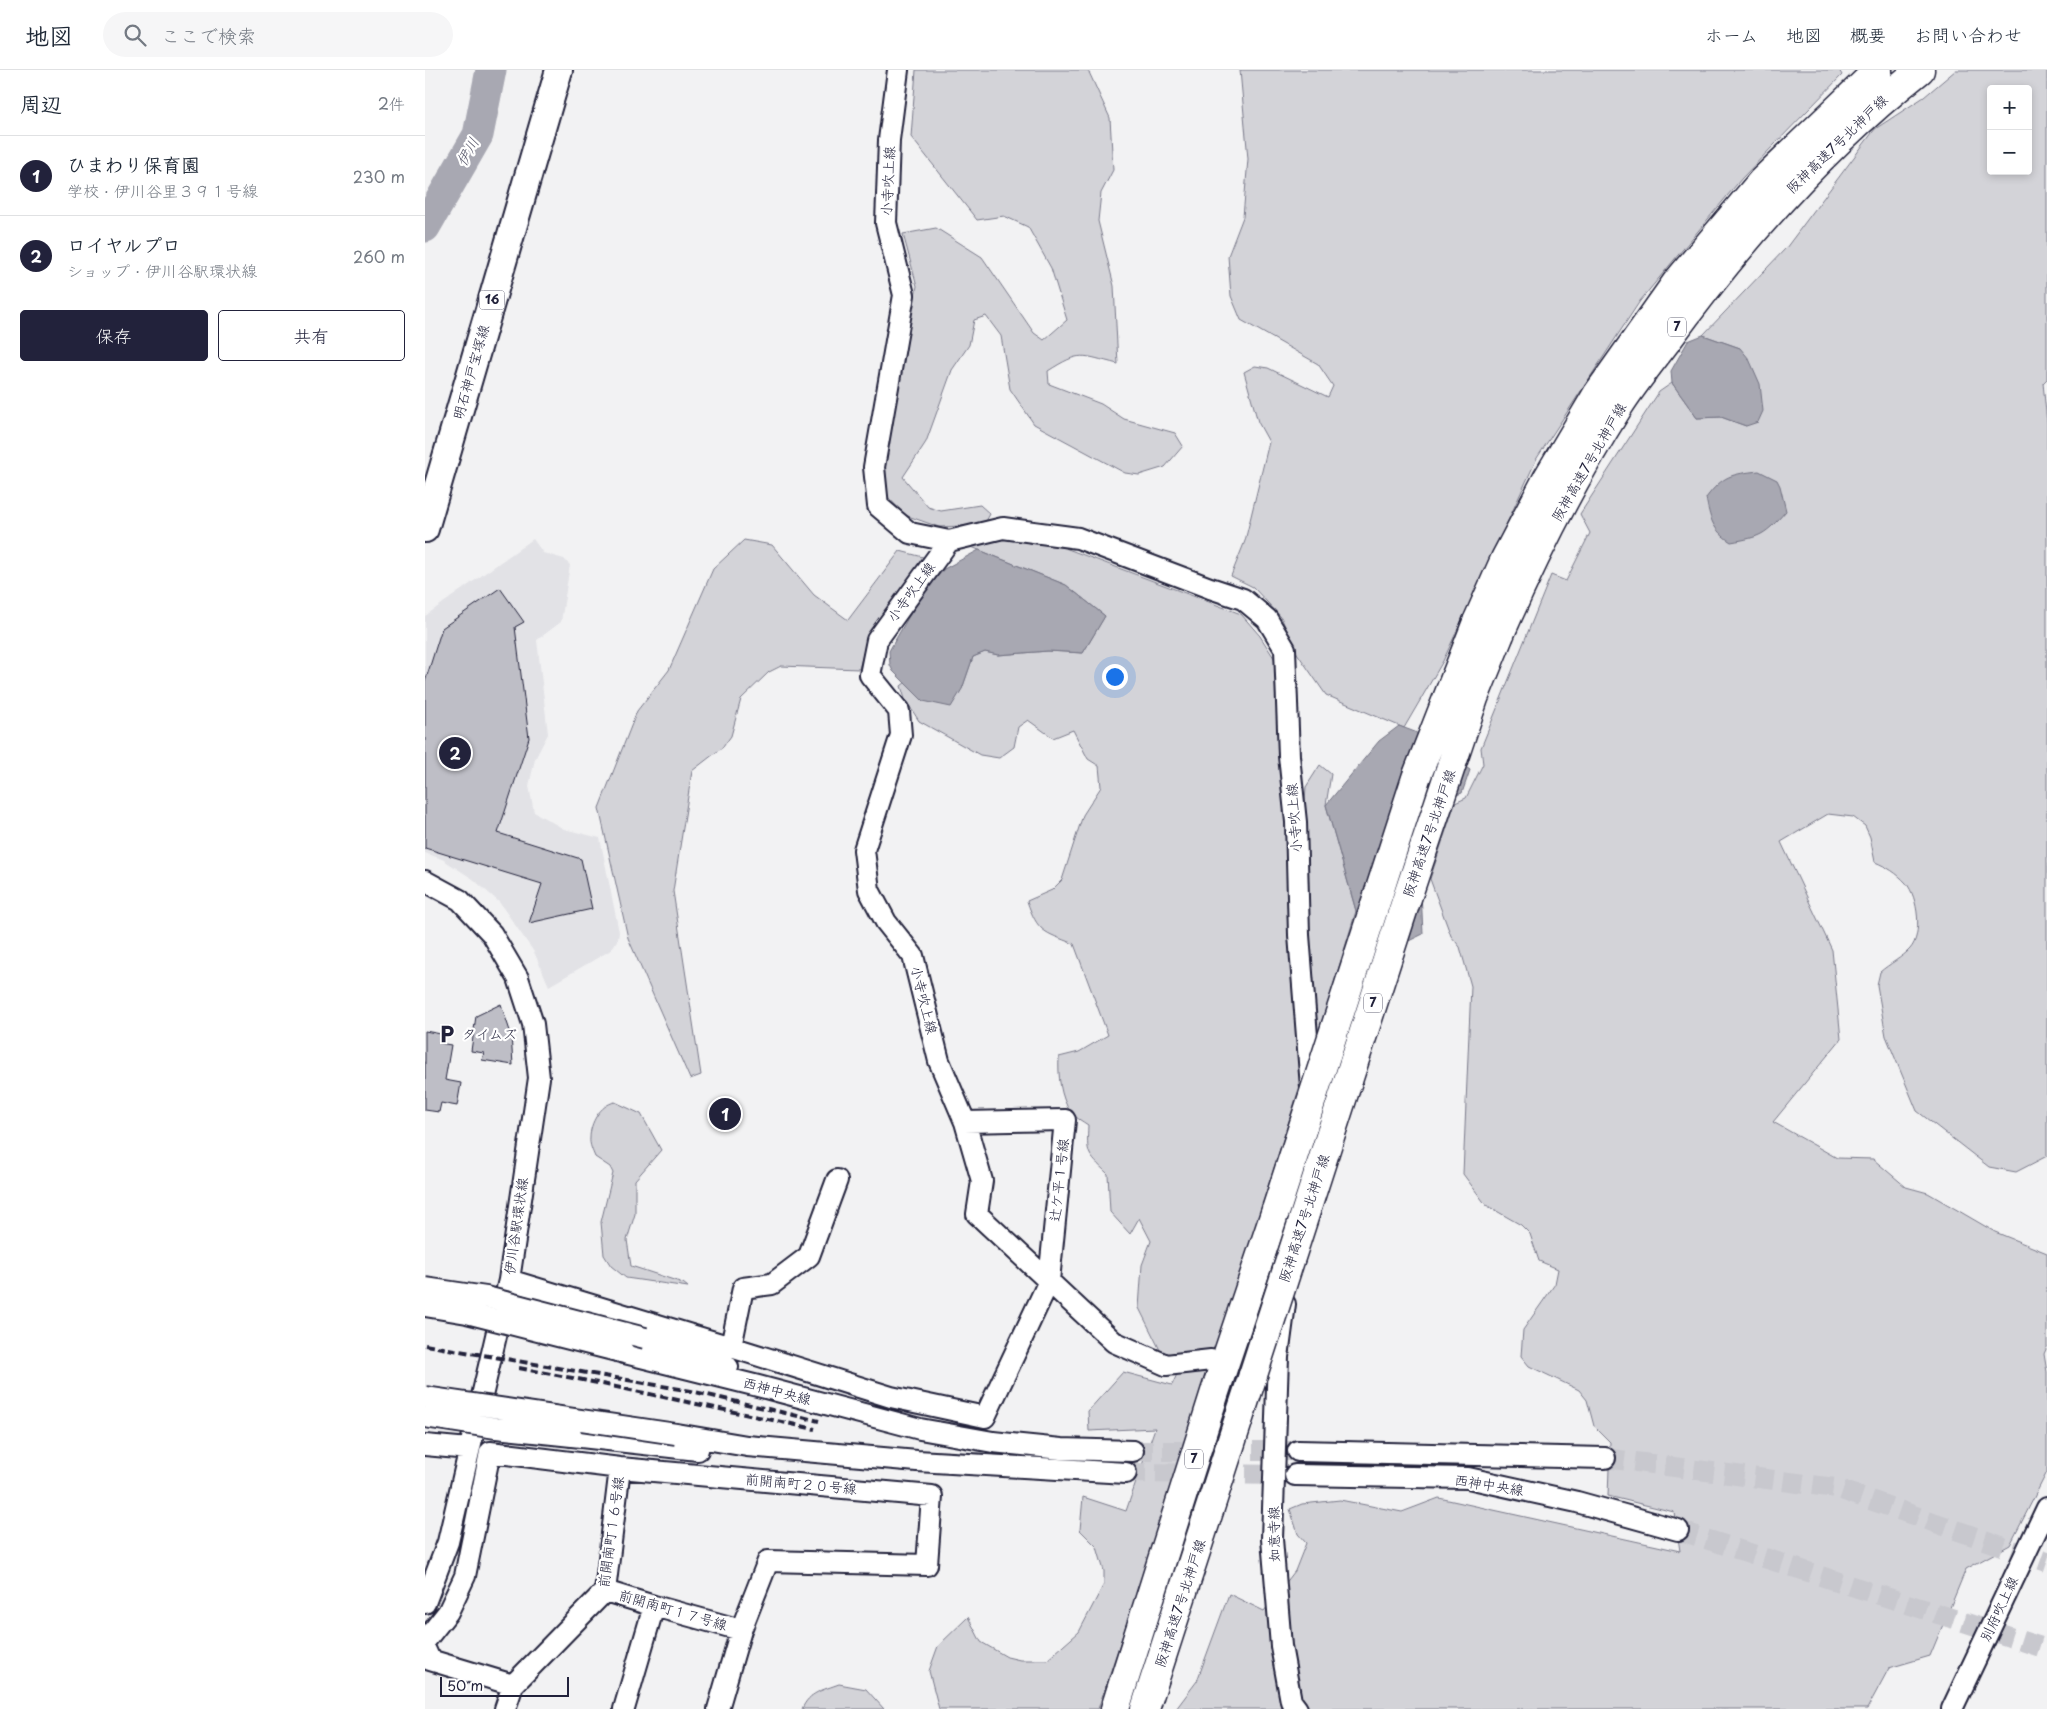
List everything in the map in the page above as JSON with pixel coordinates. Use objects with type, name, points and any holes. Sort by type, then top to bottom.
[{"type":"highway","name":"阪神高速7号北神戸線","points":[[1145,1709],[1411,886],[1474,698],[1505,560],[1547,479],[1599,393],[1676,283],[1762,181],[1878,70]]},
{"type":"highway","name":"阪神高速7号北神戸線","points":[[1115,1709],[1212,1401],[1417,778],[1489,628],[1528,570],[1570,491],[1620,406],[1698,297],[1781,199],[1882,100],[1920,70]]},
{"type":"main road","name":"明石神戸宝塚線","points":[[425,529],[559,70]]},
{"type":"street","name":"小寺吹上線","points":[[898,70],[889,140],[886,223],[904,295],[874,467],[878,506],[910,533],[949,541],[1003,528],[1078,538],[1243,599],[1267,619],[1285,649],[1289,756],[1296,822],[1299,935],[1310,1058],[1312,1112],[1306,1167],[1294,1236],[1278,1357]]},
{"type":"street","name":"小寺吹上線","points":[[949,541],[877,640],[870,675],[899,712],[901,735],[864,850],[869,890],[886,922],[913,956],[939,1061],[965,1122],[982,1181],[977,1214],[1114,1342],[1166,1365],[1211,1360]]},
{"type":"street","name":"伊川谷駅環状線","points":[[425,881],[460,900],[492,934],[518,978],[533,1024],[539,1078],[509,1280],[447,1542],[425,1604]]},
{"type":"street","name":"辻ケ平１号線","points":[[965,1122],[1065,1120],[1049,1281]]},
{"type":"street","points":[[731,1346],[743,1288],[772,1284],[809,1256],[837,1180]]},
{"type":"street","points":[[509,1280],[731,1346],[891,1397],[985,1417],[1049,1281]]},
{"type":"street","points":[[425,1288],[494,1299],[645,1338],[874,1417]]},
{"type":"street","name":"西神中央線","points":[[425,1306],[467,1312],[920,1429],[993,1442],[1061,1449],[1133,1451]]},
{"type":"street","name":"如意寺線","points":[[1278,1357],[1272,1539],[1281,1646],[1291,1701],[1297,1709]]},
{"type":"street","points":[[425,1396],[747,1446],[917,1461]]},
{"type":"street","points":[[425,1417],[496,1428],[711,1451],[1126,1473]]},
{"type":"street","points":[[425,1445],[469,1449]]},
{"type":"street","name":"前開南町２０号線","points":[[425,1641],[448,1612],[465,1576],[490,1452],[620,1468],[932,1496],[927,1565],[768,1561],[741,1630],[718,1709]]},
{"type":"street","name":"西神中央線","points":[[1298,1452],[1605,1458]]},
{"type":"street","name":"前開南町１６号線","points":[[505,1709],[513,1685],[605,1590],[620,1468]]},
{"type":"street","name":"西神中央線","points":[[1295,1475],[1467,1478],[1577,1502],[1678,1530]]},
{"type":"street","name":"別府吹上線","points":[[1952,1709],[2047,1508]]},
{"type":"street","name":"前開南町１７号線","points":[[605,1590],[653,1606],[741,1630]]},
{"type":"street","points":[[624,1709],[653,1606]]},
{"type":"street","points":[[425,1648],[430,1660],[513,1685]]},
{"type":"shaded area","points":[[916,70],[1088,70],[1110,118],[1113,170],[1101,193],[1098,221],[1114,286],[1118,364],[1088,357],[1075,357],[1048,371],[1049,384],[1101,404],[1124,419],[1175,433],[1183,446],[1165,467],[1139,475],[1125,473],[1034,424],[1010,389],[1001,336],[986,316],[974,320],[969,345],[952,370],[926,442],[903,477],[928,507],[941,511],[980,505],[990,514],[984,525],[939,527],[905,515],[884,493],[878,468],[917,286],[903,234],[936,228],[982,257],[1034,333],[1044,340],[1067,320],[1051,268],[1028,227],[1004,216],[977,220],[911,137]]},
{"type":"shaded area","points":[[1240,70],[1839,70],[1842,75],[1742,178],[1640,301],[1537,458],[1443,661],[1404,728],[1326,695],[1297,653],[1281,617],[1253,587],[1231,576],[1245,541],[1269,442],[1258,422],[1244,372],[1255,366],[1268,368],[1328,397],[1333,386],[1318,364],[1241,320],[1231,296],[1228,256],[1243,217],[1248,159]]},
{"type":"shaded area","points":[[1956,70],[2047,70],[2047,379],[2043,383],[2047,423],[2047,1156],[2016,1172],[1989,1167],[1917,1111],[1886,1036],[1877,985],[1880,972],[1907,952],[1914,943],[1918,926],[1916,906],[1914,897],[1906,883],[1892,871],[1875,862],[1870,837],[1865,826],[1853,817],[1828,814],[1781,842],[1832,950],[1841,1039],[1773,1122],[1837,1158],[1873,1159],[1906,1187],[1928,1193],[1995,1232],[2047,1253],[2047,1347],[2044,1354],[2047,1372],[2047,1472],[2010,1545],[1966,1569],[1930,1656],[1889,1668],[1867,1709],[1176,1709],[1197,1681],[1229,1594],[1264,1611],[1295,1571],[1306,1543],[1298,1534],[1290,1509],[1302,1504],[1340,1500],[1402,1512],[1439,1498],[1680,1551],[1674,1512],[1608,1496],[1610,1442],[1594,1426],[1587,1400],[1579,1390],[1529,1366],[1521,1356],[1523,1330],[1555,1284],[1558,1269],[1539,1261],[1530,1234],[1521,1225],[1486,1205],[1463,1174],[1471,986],[1460,947],[1451,936],[1430,879],[1455,803],[1466,798],[1483,764],[1481,748],[1551,575],[1566,581],[1590,533],[1580,514],[1659,392],[1672,383],[1697,418],[1721,417],[1746,426],[1740,348],[1703,335],[1786,248],[1875,129],[1924,97]]},
{"type":"shaded area","points":[[1703,335],[1740,348],[1749,359],[1760,384],[1763,411],[1758,422],[1746,426],[1721,417],[1697,418],[1672,383],[1671,371],[1688,341]]},
{"type":"shaded area","points":[[1759,471],[1777,480],[1786,511],[1762,534],[1731,542],[1720,533],[1713,523],[1706,498],[1723,480],[1742,473]]},
{"type":"shaded area","points":[[1010,538],[1065,548],[1241,614],[1260,636],[1276,661],[1303,1076],[1193,1425],[1098,1709],[939,1709],[929,1671],[938,1646],[968,1617],[981,1642],[1007,1657],[1020,1660],[1047,1660],[1079,1632],[1104,1584],[1104,1571],[1097,1547],[1080,1530],[1083,1497],[1126,1511],[1155,1428],[1089,1431],[1088,1411],[1123,1372],[1172,1385],[1179,1370],[1163,1356],[1139,1308],[1142,1265],[1151,1241],[1139,1218],[1130,1234],[1110,1212],[1108,1174],[1095,1162],[1089,1153],[1088,1125],[1071,1113],[1064,1100],[1061,1086],[1059,1057],[1079,1052],[1108,1035],[1074,944],[1043,930],[1035,920],[1027,901],[1052,890],[1062,880],[1083,815],[1101,787],[1099,766],[1088,759],[1073,730],[1053,738],[1028,720],[1018,727],[1014,747],[999,758],[980,755],[919,721],[905,699],[901,686],[906,682],[923,701],[962,689],[973,657],[985,652],[998,655],[1048,651],[1083,653],[1105,616],[1066,585],[969,546]]},
{"type":"shaded area","points":[[533,539],[543,553],[564,559],[570,565],[561,622],[537,640],[548,734],[535,759],[529,786],[534,812],[564,829],[600,838],[619,932],[618,939],[611,950],[549,986],[534,952],[499,902],[473,879],[442,859],[425,853],[425,616]]},
{"type":"shaded area","points":[[744,540],[772,545],[814,595],[848,620],[900,551],[923,557],[921,569],[866,643],[859,669],[781,666],[769,672],[741,699],[731,736],[723,747],[692,771],[673,891],[701,1075],[690,1079],[628,938],[599,808],[637,711],[669,670],[713,569]]},
{"type":"shaded area","points":[[979,550],[1066,585],[1105,616],[1083,653],[1048,651],[998,655],[985,652],[973,657],[962,689],[951,707],[923,701],[893,671],[890,665],[889,651],[920,597],[944,569]]},
{"type":"shaded area","points":[[1399,726],[1415,732],[1470,770],[1462,793],[1440,801],[1420,870],[1423,934],[1370,960],[1326,805],[1379,741]]},
{"type":"shaded area","points":[[1320,765],[1331,774],[1326,805],[1356,911],[1318,1036],[1302,842],[1306,787]]},
{"type":"shaded area","points":[[615,1102],[641,1114],[661,1150],[635,1180],[635,1214],[627,1240],[631,1266],[683,1283],[688,1287],[626,1278],[611,1266],[604,1255],[601,1222],[613,1173],[610,1167],[595,1157],[591,1145],[590,1132],[600,1111]]},
{"type":"shaded area","points":[[839,1684],[866,1689],[884,1709],[802,1709],[813,1695]]},
{"type":"building","points":[[500,588],[524,622],[515,627],[529,738],[498,833],[581,859],[592,909],[529,923],[542,884],[425,848],[425,682],[442,628]]},
{"type":"building","points":[[501,1004],[511,1034],[513,1065],[482,1060],[484,1053],[471,1051],[476,1016]]},
{"type":"building","points":[[425,1031],[441,1034],[439,1043],[451,1045],[445,1080],[461,1083],[457,1106],[441,1103],[439,1112],[425,1110]]},
{"type":"waterway","name":"伊川","points":[[425,227],[478,135],[491,70]]},
{"type":"tunnel","points":[[1133,1451],[1298,1451]]},
{"type":"tunnel","points":[[1605,1458],[1836,1488],[2047,1562]]},
{"type":"tunnel","points":[[1126,1473],[1295,1475]]},
{"type":"tunnel","points":[[1678,1530],[2047,1649]]},
{"type":"railway","points":[[425,1345],[691,1391],[819,1421]]},
{"type":"railway","points":[[519,1368],[815,1429]]},
{"type":"place","name":"ロイヤルプロ","points":[[455,753]]},
{"type":"place","name":"タイムズ","points":[[447,1034]]},
{"type":"place","name":"ひまわり保育園","points":[[725,1114]]}]
